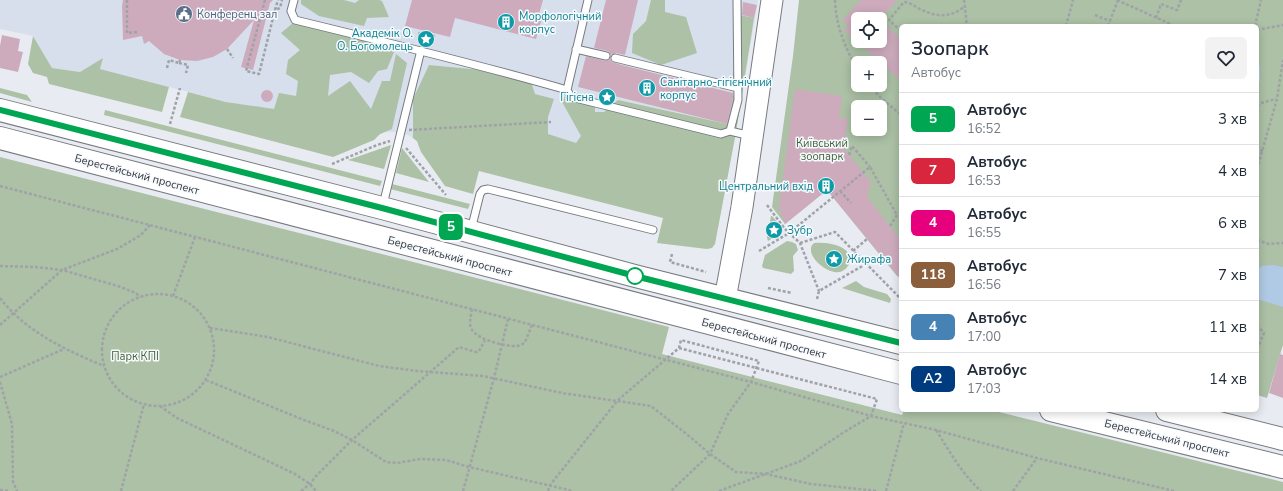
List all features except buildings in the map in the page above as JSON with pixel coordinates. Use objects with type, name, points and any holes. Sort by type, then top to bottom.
[{"type":"main road","points":[[0,110],[382,208],[725,299],[899,342]]},
{"type":"main road","name":"Берестейський проспект","points":[[0,138],[899,373]]},
{"type":"main road","name":"Берестейський проспект","points":[[1059,412],[1283,466]]},
{"type":"main road","points":[[1175,412],[1283,439]]},
{"type":"street","points":[[725,299],[742,207],[772,0]]},
{"type":"lane","points":[[294,0],[291,11],[295,20],[422,50],[567,90]]},
{"type":"lane","points":[[588,0],[567,90],[571,97],[721,134],[730,131],[752,136]]},
{"type":"lane","points":[[730,131],[738,100],[737,0]]},
{"type":"lane","points":[[576,48],[606,56]]},
{"type":"lane","points":[[382,208],[422,50]]},
{"type":"lane","points":[[615,58],[738,88]]},
{"type":"lane","points":[[470,232],[480,194],[483,190],[488,189],[653,230]]},
{"type":"path","points":[[127,0],[127,34],[138,32]]},
{"type":"path","points":[[264,0],[246,71],[259,74],[278,0]]},
{"type":"path","points":[[275,10],[280,8],[282,0]]},
{"type":"path","points":[[835,0],[839,27],[851,59]]},
{"type":"path","points":[[964,0],[967,24]]},
{"type":"path","points":[[1067,24],[1073,0]]},
{"type":"path","points":[[1109,24],[1118,0],[1170,24]]},
{"type":"path","points":[[1156,18],[1161,4],[1177,10],[1181,0]]},
{"type":"path","points":[[1255,24],[1261,0]]},
{"type":"path","points":[[899,29],[889,20],[904,2],[908,2],[930,14],[941,15],[950,15],[965,6]]},
{"type":"path","points":[[1095,14],[1110,21]]},
{"type":"path","points":[[1259,30],[1283,25]]},
{"type":"path","points":[[417,42],[420,32],[427,33],[434,36],[431,46]]},
{"type":"path","points":[[227,49],[233,58]]},
{"type":"path","points":[[167,68],[169,60],[180,61],[188,65],[186,73]]},
{"type":"path","points":[[1259,163],[1277,99],[1283,60]]},
{"type":"path","points":[[170,124],[180,88]]},
{"type":"path","points":[[876,92],[899,113]]},
{"type":"path","points":[[1259,104],[1277,99]]},
{"type":"path","points":[[409,130],[551,122]]},
{"type":"path","points":[[332,164],[377,145],[400,139],[446,195]]},
{"type":"path","points":[[849,155],[852,146],[870,167],[897,215],[890,226]]},
{"type":"path","points":[[1259,148],[1263,152]]},
{"type":"path","points":[[759,251],[789,233],[870,167]]},
{"type":"path","points":[[0,186],[751,382],[872,416],[936,430],[1037,458],[1174,491]]},
{"type":"path","points":[[840,191],[851,203]]},
{"type":"path","points":[[767,205],[789,233],[800,243],[819,291],[817,298]]},
{"type":"path","points":[[0,325],[62,270],[117,249],[141,235],[150,225]]},
{"type":"path","points":[[800,243],[835,232],[899,297]]},
{"type":"path","points":[[173,296],[195,237]]},
{"type":"path","points":[[853,251],[867,239]]},
{"type":"path","points":[[1259,241],[1269,244],[1283,243]]},
{"type":"path","points":[[672,254],[670,262],[706,272]]},
{"type":"path","points":[[819,291],[866,264]]},
{"type":"path","points":[[0,266],[36,267],[62,270],[118,286],[136,293],[140,297]]},
{"type":"path","points":[[768,288],[792,293]]},
{"type":"path","points":[[156,294],[173,296],[188,303],[201,314],[210,328],[214,345],[213,363],[206,380],[197,391],[174,404],[160,406],[144,404],[131,399],[120,390],[111,379],[105,366],[102,350],[105,333],[113,318],[124,305],[140,297],[156,294]]},
{"type":"path","points":[[0,298],[14,313],[35,331],[65,349],[105,366]]},
{"type":"path","points":[[472,309],[470,321],[471,328],[476,335],[485,340],[502,344],[517,346],[522,345],[528,338],[532,325]]},
{"type":"path","points":[[463,491],[494,378],[508,319]]},
{"type":"path","points":[[1259,327],[1264,333],[1259,345]]},
{"type":"path","points":[[210,328],[268,337],[379,366],[417,371],[483,376],[562,393],[651,406],[710,454],[736,472],[766,474],[811,484],[878,491]]},
{"type":"path","points":[[301,491],[310,484],[352,440],[459,347],[476,352],[480,351],[485,340]]},
{"type":"path","points":[[548,491],[550,485],[618,400],[679,348],[681,340],[759,361],[751,382],[728,414],[710,454],[671,491]]},
{"type":"path","points":[[679,348],[877,399],[872,416],[841,434],[801,461],[719,491]]},
{"type":"path","points":[[0,377],[38,362],[65,349]]},
{"type":"path","points":[[206,380],[334,431],[352,440],[386,462],[397,463],[420,459],[446,460],[573,491]]},
{"type":"path","points":[[0,382],[12,424],[13,482],[17,491]]},
{"type":"path","points":[[120,491],[144,404]]},
{"type":"path","points":[[160,406],[177,418],[269,463],[295,474],[310,484],[316,491]]},
{"type":"path","points":[[886,491],[904,423]]},
{"type":"path","points":[[936,430],[958,466],[973,484],[982,491]]},
{"type":"path","points":[[1013,491],[1037,458]]},
{"type":"path","points":[[0,490],[8,491]]},
{"type":"shaded area","points":[[0,0],[758,0],[718,228],[421,152],[417,141],[408,135],[385,132],[377,136],[374,140],[100,69],[103,58],[80,72],[52,68],[33,36],[0,29]]},
{"type":"green space","points":[[301,0],[344,0],[355,3],[359,0],[379,0],[382,1],[389,17],[367,18],[364,26],[319,16],[301,4]]},
{"type":"green space","points":[[651,0],[665,0],[665,12],[686,17],[697,53],[661,65],[632,53],[633,34],[646,21]]},
{"type":"green space","name":"Київський зоопарк","points":[[799,0],[1283,0],[1283,345],[1267,398],[1259,396],[1259,24],[899,24],[899,276],[897,276],[827,190],[785,224],[772,207],[793,56]]},
{"type":"green space","points":[[740,15],[754,18],[736,132],[715,244],[712,248],[707,249],[657,243],[663,218],[479,171],[473,194],[445,186],[421,152],[417,141],[413,138],[413,99],[429,65],[481,70],[531,82],[535,94],[554,99],[548,117],[548,134],[576,143],[581,136],[561,100],[570,92],[595,99],[595,112],[604,112],[618,100],[727,124],[734,93],[733,73],[739,68]]},
{"type":"green space","points":[[293,23],[327,32],[335,26],[371,34],[394,52],[387,69],[378,71],[369,83],[351,72],[330,75],[328,96],[350,81],[371,109],[382,81],[390,81],[396,54],[407,63],[392,129],[380,134],[374,140],[333,157],[180,117],[188,92],[226,102],[274,109],[279,93],[296,96],[298,81],[286,74],[288,60],[300,50],[281,33]]},
{"type":"green space","points":[[33,36],[52,68],[80,72],[103,58],[100,69],[169,87],[162,112],[49,84],[47,77],[33,73],[28,64]]},
{"type":"green space","points":[[0,88],[27,95],[32,102],[0,93]]},
{"type":"green space","points":[[105,110],[382,181],[380,186],[104,115]]},
{"type":"green space","points":[[391,145],[384,169],[348,160]]},
{"type":"green space","points":[[402,148],[429,182],[396,173]]},
{"type":"green space","name":"Парк КПІ","points":[[0,157],[669,327],[662,354],[902,415],[903,412],[999,412],[1283,482],[1283,491],[0,491]]},
{"type":"green space","points":[[392,184],[470,204],[468,209],[390,189]]},
{"type":"green space","points":[[771,216],[783,229],[783,232],[768,241],[767,238]]},
{"type":"green space","points":[[787,241],[796,244],[798,250],[793,256],[794,271],[791,274],[763,268],[762,266],[765,255]]},
{"type":"green space","points":[[814,243],[824,243],[842,247],[849,255],[850,260],[848,266],[839,272],[832,272],[826,269],[815,259],[812,253],[811,248]]},
{"type":"green space","points":[[856,281],[864,287],[887,294],[891,299],[890,303],[842,288]]},
{"type":"water","points":[[1259,66],[1260,67],[1259,83]]},
{"type":"water","points":[[1273,265],[1283,267],[1283,307],[1259,300],[1259,268]]},
{"type":"bus line","name":"5","points":[[0,110],[382,208],[635,276],[899,342]]},
{"type":"place","name":"Конференц зал","points":[[184,14]]},
{"type":"place","name":"Морфологічний корпус","points":[[506,22]]},
{"type":"place","name":"Академік О. О. Богомолець","points":[[426,39]]},
{"type":"place","name":"Санітарно-гігієнічний корпус","points":[[647,88]]},
{"type":"place","name":"Гігієна","points":[[607,97]]},
{"type":"place","name":"Центральний вхід","points":[[826,186]]},
{"type":"place","name":"Зубр","points":[[774,230]]},
{"type":"place","name":"Жирафа","points":[[834,259]]}]
